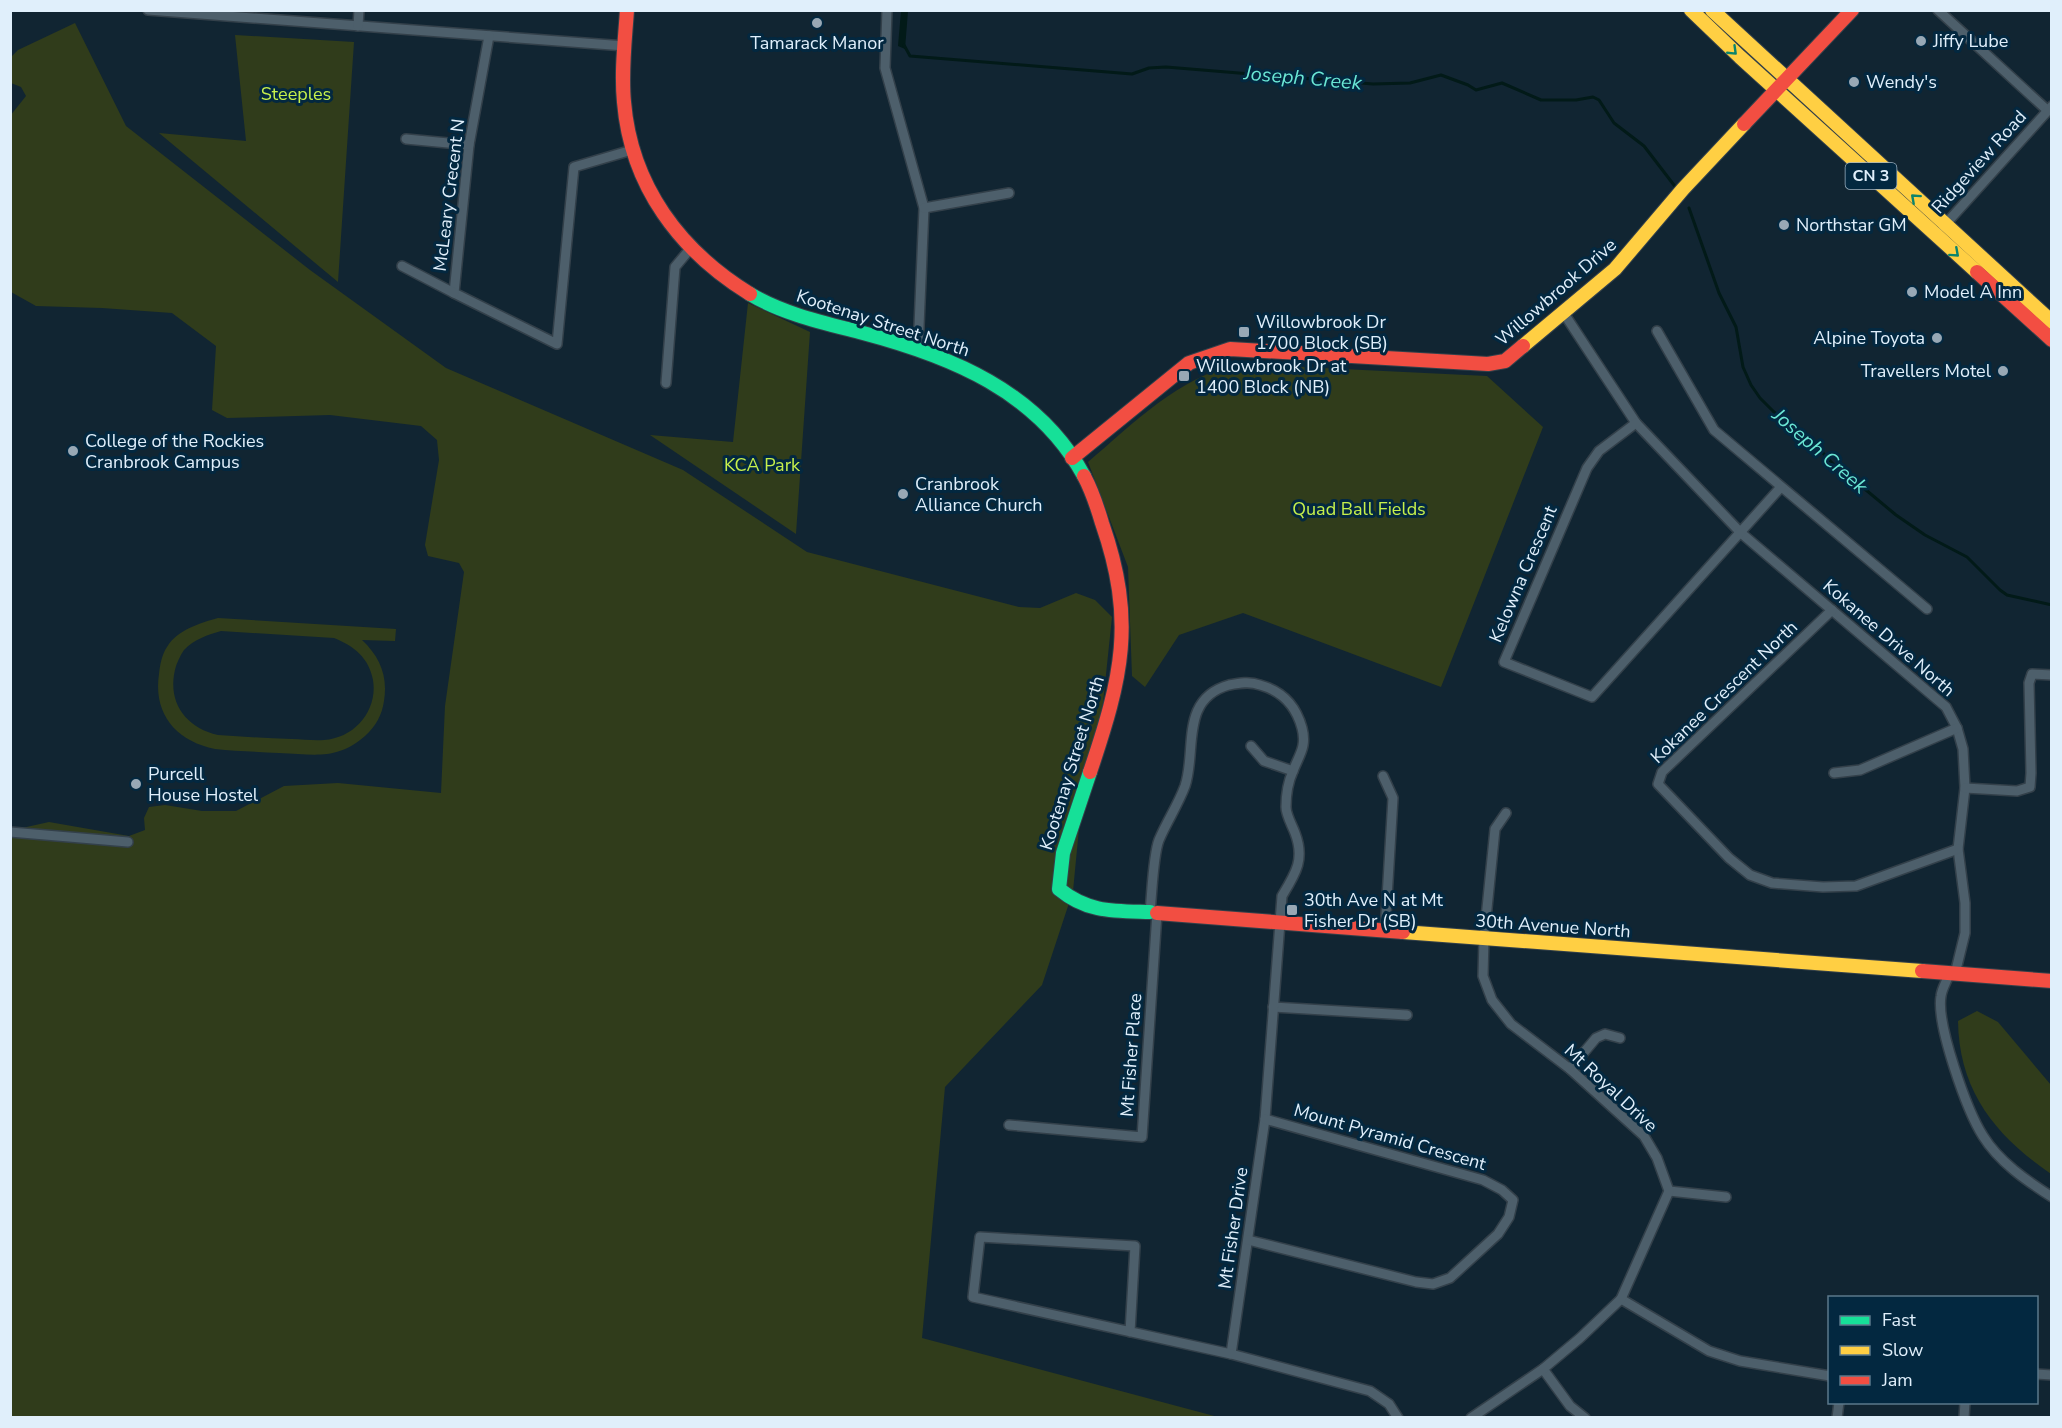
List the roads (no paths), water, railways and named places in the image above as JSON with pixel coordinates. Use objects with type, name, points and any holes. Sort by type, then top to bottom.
[{"type":"main road","name":"Kootenay Street North","points":[[627,10],[623,78],[625,114],[632,150],[645,185],[668,223],[690,249],[743,291],[783,310],[918,350],[966,368],[1011,395],[1044,426],[1072,458],[1092,492],[1115,561],[1122,613],[1123,647],[1113,703],[1058,874],[1059,889]]},
{"type":"main road","name":"CN 3","points":[[1691,10],[1780,85],[1940,230],[2052,340]]},
{"type":"main road","name":"CN 3","points":[[1712,10],[1780,85]]},
{"type":"main road","name":"Willowbrook Drive","points":[[1072,458],[1189,363],[1230,349],[1488,364],[1505,362],[1615,269],[1683,189],[1852,10]]},
{"type":"main road","name":"CN 3","points":[[1940,230],[2052,322]]},
{"type":"main road","name":"30th Avenue North","points":[[1059,889],[1071,901],[1090,909],[2052,981]]},
{"type":"street","points":[[148,10],[625,46]]},
{"type":"street","points":[[358,26],[359,10]]},
{"type":"street","points":[[887,10],[885,68],[924,208],[918,350]]},
{"type":"street","name":"Ridgeview Road","points":[[1938,10],[2049,108],[1940,230]]},
{"type":"street","name":"McLeary Crecent N","points":[[489,36],[469,145],[454,293],[557,345],[574,167],[632,150]]},
{"type":"street","points":[[406,139],[469,145]]},
{"type":"street","points":[[924,208],[1009,193]]},
{"type":"street","points":[[666,383],[675,267],[690,249]]},
{"type":"street","points":[[402,266],[454,293]]},
{"type":"street","name":"Kokanee Drive North","points":[[1563,312],[1636,423],[1741,533],[1946,707],[1957,728],[1963,749],[1965,788],[1958,849],[1965,903],[1965,933],[1952,974],[1941,996],[1943,1023],[1958,1081],[1982,1136],[2001,1159],[2052,1197]]},
{"type":"street","points":[[1658,332],[1714,430],[1927,609]]},
{"type":"street","name":"Kelowna Crescent","points":[[1636,423],[1599,451],[1587,468],[1503,662],[1592,697],[1741,533]]},
{"type":"street","points":[[1741,533],[1781,487]]},
{"type":"street","name":"Kokanee Crescent North","points":[[1832,610],[1662,772],[1658,784],[1729,858],[1750,875],[1772,883],[1824,887],[1856,886],[1958,849]]},
{"type":"street","points":[[1965,788],[2017,791],[2030,788],[2029,683],[2032,674],[2052,675]]},
{"type":"street","name":"Mt Fisher Drive","points":[[1154,912],[1158,842],[1185,787],[1190,765],[1190,734],[1195,715],[1206,700],[1222,687],[1239,683],[1254,683],[1270,688],[1286,697],[1302,729],[1303,743],[1300,759],[1293,771],[1287,791],[1286,810],[1298,841],[1300,857],[1296,873],[1282,896],[1265,1119],[1231,1354]]},
{"type":"street","points":[[1834,773],[1860,770],[1957,728]]},
{"type":"street","points":[[1251,746],[1264,761],[1293,771]]},
{"type":"street","points":[[1383,776],[1393,798],[1385,931]]},
{"type":"street","name":"Mt Royal Drive","points":[[1506,813],[1495,829],[1484,938],[1484,976],[1491,999],[1511,1024],[1570,1069],[1644,1136],[1658,1158],[1669,1191]]},
{"type":"street","points":[[10,832],[128,842]]},
{"type":"street","name":"Mt Fisher Place","points":[[1010,1125],[1142,1137],[1154,912]]},
{"type":"street","points":[[1274,1007],[1407,1016]]},
{"type":"street","points":[[1570,1069],[1596,1038],[1605,1034],[1620,1038]]},
{"type":"street","name":"Mount Pyramid Crescent","points":[[1248,1240],[1416,1282],[1433,1284],[1450,1278],[1498,1234],[1509,1217],[1513,1200],[1502,1190],[1483,1180],[1265,1119]]},
{"type":"street","points":[[1471,1418],[1543,1369],[1621,1299],[1669,1191],[1726,1197]]},
{"type":"street","points":[[1130,1332],[1135,1246],[980,1237],[973,1296],[1130,1332],[1231,1354],[1371,1391],[1389,1404],[1398,1418]]},
{"type":"street","points":[[1621,1299],[1709,1351],[1740,1361],[1828,1376]]},
{"type":"street","points":[[1543,1369],[1570,1406],[1585,1418]]},
{"type":"waterway","name":"Joseph Creek","points":[[904,45],[910,56],[1132,74],[1149,68],[1166,67],[1373,84],[1410,83],[1441,75],[1476,90],[1502,83],[1541,100],[1576,100],[1593,97],[1599,100],[1614,123],[1644,146],[1677,189]]},
{"type":"waterway","name":"Joseph Creek","points":[[1689,208],[1719,293],[1736,327],[1743,367],[1760,398],[1774,412],[1812,441],[1844,476],[1860,485],[1896,515],[1925,535],[1967,557],[2007,595],[2052,605]]},
{"type":"place","name":"Tamarack Manor","points":[[817,23]]},
{"type":"place","name":"Jiffy Lube","points":[[1921,41]]},
{"type":"place","name":"Wendy's","points":[[1854,82]]},
{"type":"place","name":"Northstar GM","points":[[1784,225]]},
{"type":"place","name":"Model A Inn","points":[[1912,292]]},
{"type":"place","name":"Willowbrook Dr 1700 Block (SB)","points":[[1244,332]]},
{"type":"place","name":"Alpine Toyota","points":[[1937,338]]},
{"type":"place","name":"Travellers Motel","points":[[2003,371]]},
{"type":"place","name":"Willowbrook Dr at 1400 Block (NB)","points":[[1184,376]]},
{"type":"place","name":"College of the Rockies Cranbrook Campus","points":[[73,451]]},
{"type":"place","name":"Cranbrook Alliance Church","points":[[903,494]]},
{"type":"place","name":"Purcell House Hostel","points":[[136,784]]},
{"type":"place","name":"30th Ave N at Mt Fisher Dr (SB)","points":[[1292,910]]},
{"type":"park label","name":"Steeples","points":[[296,94]]},
{"type":"park label","name":"KCA Park","points":[[762,465]]},
{"type":"park label","name":"Quad Ball Fields","points":[[1359,509]]}]
